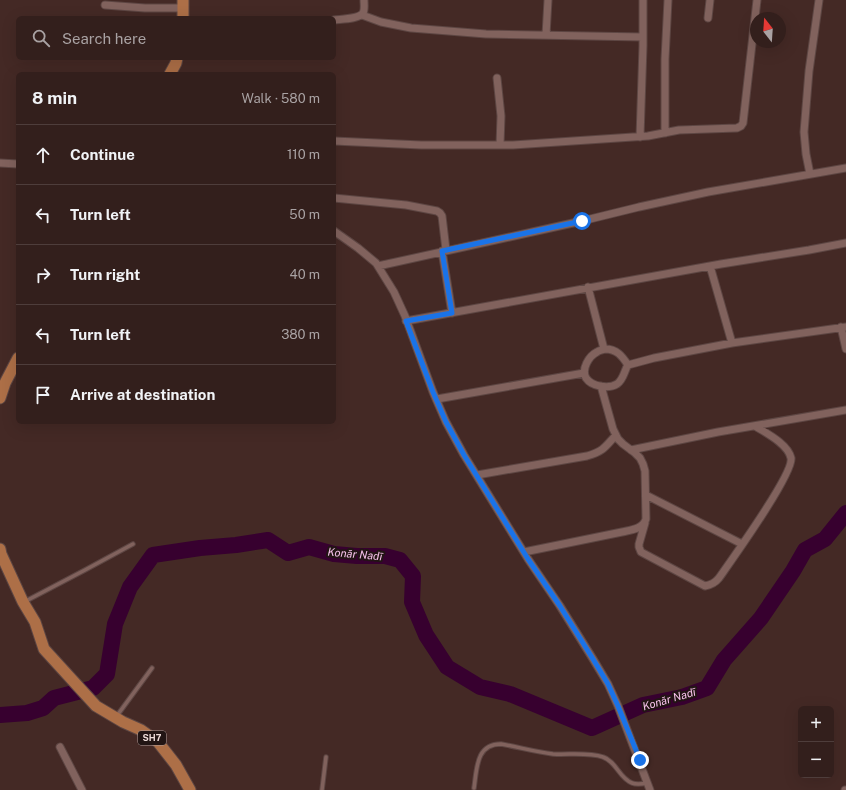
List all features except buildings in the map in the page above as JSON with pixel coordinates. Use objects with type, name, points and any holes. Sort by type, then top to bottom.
[{"type":"main road","points":[[0,398],[5,383],[16,362]]},
{"type":"main road","points":[[0,549],[23,602]]},
{"type":"main road","name":"SH7","points":[[23,602],[35,622],[44,649],[96,706],[115,718],[141,730],[158,742],[176,765],[190,790]]},
{"type":"street","points":[[336,20],[356,18],[362,15],[364,11],[364,0]]},
{"type":"street","points":[[546,35],[548,0]]},
{"type":"street","points":[[640,137],[643,0]]},
{"type":"street","points":[[665,133],[665,59],[668,0]]},
{"type":"street","points":[[708,18],[710,0]]},
{"type":"street","points":[[336,141],[421,145],[500,145],[640,137],[679,130],[737,128],[743,123],[757,0]]},
{"type":"street","points":[[810,174],[804,132],[809,71],[818,0]]},
{"type":"street","points":[[105,5],[183,9]]},
{"type":"street","points":[[362,15],[381,22],[411,28],[486,34],[643,37]]},
{"type":"street","points":[[497,78],[501,116],[500,145]]},
{"type":"street","points":[[0,163],[16,164]]},
{"type":"street","points":[[378,266],[685,197],[846,168]]},
{"type":"street","points":[[336,198],[406,205],[437,211],[442,216],[444,251],[452,313]]},
{"type":"street","points":[[336,232],[376,263],[394,292],[446,422],[464,455],[608,684],[640,760],[649,787]]},
{"type":"street","points":[[406,321],[710,266],[846,244]]},
{"type":"street","points":[[710,266],[732,344]]},
{"type":"street","points":[[588,288],[604,349]]},
{"type":"street","points":[[628,365],[654,358],[732,344],[843,327],[846,349]]},
{"type":"street","points":[[604,349],[617,351],[628,365],[622,378],[617,384],[607,387],[596,385],[586,378],[584,373],[585,367],[592,355],[597,351],[604,349]]},
{"type":"street","points":[[437,399],[584,373]]},
{"type":"street","points":[[601,386],[616,435],[623,444],[640,458],[646,471],[646,519],[639,544],[641,552],[705,586],[709,586],[719,578],[766,509],[792,460],[789,452],[784,446],[755,426]]},
{"type":"street","points":[[631,450],[846,410]]},
{"type":"street","points":[[477,475],[593,454],[603,450],[616,435]]},
{"type":"street","points":[[646,495],[742,544]]},
{"type":"street","points":[[524,552],[627,531],[638,528],[645,523]]},
{"type":"street","points":[[60,747],[82,790]]},
{"type":"lane","points":[[23,602],[133,544]]},
{"type":"lane","points":[[115,718],[152,668]]},
{"type":"lane","points":[[474,788],[480,756],[484,750],[494,744],[566,755],[602,756],[607,759],[632,784],[639,784],[649,787]]},
{"type":"lane","points":[[322,790],[326,757]]},
{"type":"waterway","name":"Konār Nadī","points":[[0,715],[27,713],[43,708],[54,698],[93,688],[107,674],[115,624],[130,587],[153,555],[268,540],[288,553],[309,547],[334,554],[385,556],[400,560],[413,576],[412,602],[426,635],[447,667],[480,687],[510,694],[592,728],[643,705],[682,697],[707,688],[724,660],[761,618],[793,571],[805,550],[825,539],[846,513]]},
{"type":"route","points":[[582,221],[442,251],[452,313],[406,321],[446,422],[464,455],[528,559],[560,606],[608,684],[640,760]]}]
